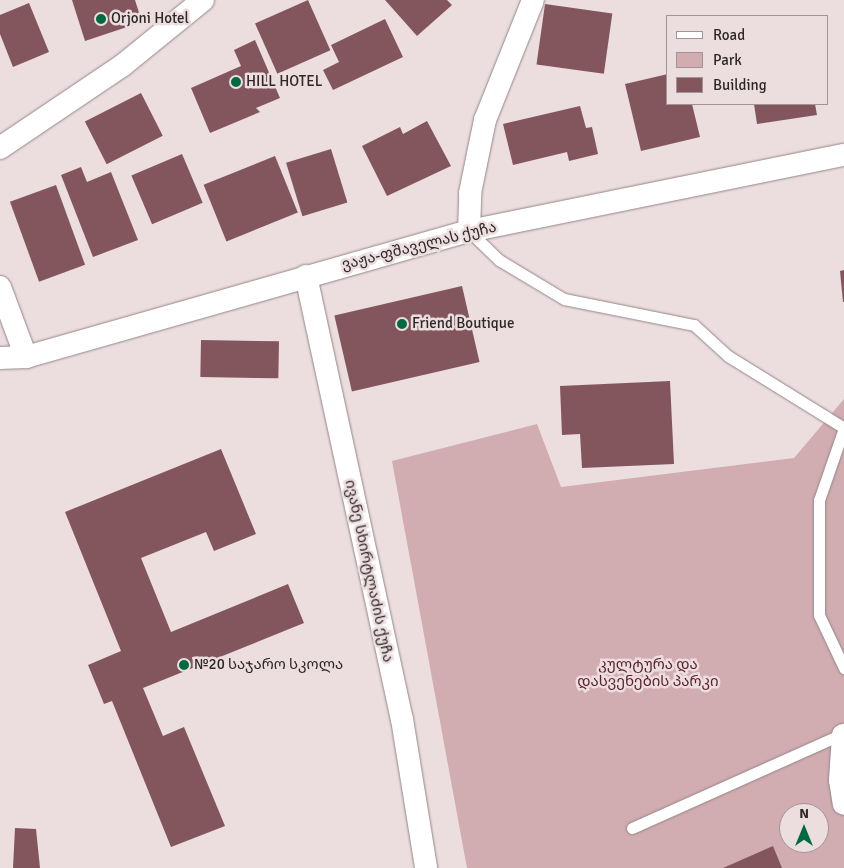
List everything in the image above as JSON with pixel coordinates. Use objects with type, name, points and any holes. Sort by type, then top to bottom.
[{"type":"street","points":[[0,148],[123,65],[203,0]]},
{"type":"street","points":[[469,231],[470,193],[485,120],[533,0]]},
{"type":"street","name":"ვაჟა-ფშაველას ქუჩა","points":[[0,358],[26,357],[469,231],[844,154]]},
{"type":"street","name":"ივანე სხირტლაძის ქუჩა","points":[[306,276],[402,719],[426,868]]},
{"type":"street","points":[[0,287],[26,357]]},
{"type":"street","points":[[843,734],[840,780],[844,804]]},
{"type":"lane","points":[[469,231],[498,260],[564,299],[694,325],[728,356],[844,428],[819,500],[819,615],[844,668]]},
{"type":"lane","points":[[632,828],[843,734]]},
{"type":"green space","name":"კულტურა და დასვენების პარკი","points":[[844,399],[844,868],[467,868],[392,461],[537,424],[561,487],[794,458]]},
{"type":"building","points":[[72,0],[135,0],[142,22],[85,41]]},
{"type":"building","points":[[308,0],[330,50],[277,74],[255,24]]},
{"type":"building","points":[[385,0],[447,0],[452,5],[417,36]]},
{"type":"building","points":[[29,3],[49,52],[13,67],[0,34],[0,15]]},
{"type":"building","points":[[545,4],[612,13],[604,74],[537,64]]},
{"type":"building","points":[[385,19],[403,57],[333,90],[323,70],[339,62],[331,45]]},
{"type":"building","points":[[255,40],[280,98],[256,108],[260,112],[210,133],[191,88],[241,66],[234,50]]},
{"type":"building","points":[[666,74],[666,105],[692,105],[700,137],[641,151],[625,84]]},
{"type":"building","points":[[141,93],[163,136],[107,164],[85,122]]},
{"type":"building","points":[[754,105],[815,105],[817,115],[757,124]]},
{"type":"building","points":[[580,106],[586,128],[592,127],[598,154],[569,161],[567,152],[513,165],[503,124]]},
{"type":"building","points":[[427,121],[451,166],[387,196],[362,146],[400,127],[403,134]]},
{"type":"building","points":[[331,149],[347,203],[302,216],[286,163]]},
{"type":"building","points":[[182,154],[203,203],[152,224],[131,175]]},
{"type":"building","points":[[275,156],[298,213],[226,241],[204,185]]},
{"type":"building","points":[[81,167],[87,182],[111,172],[138,240],[93,257],[61,175]]},
{"type":"building","points":[[56,185],[85,265],[39,282],[10,202]]},
{"type":"building","points":[[844,270],[844,302],[843,302],[840,271]]},
{"type":"building","points":[[462,286],[480,362],[352,391],[334,315]]},
{"type":"building","points":[[201,340],[279,341],[278,378],[200,377]]},
{"type":"building","points":[[670,381],[674,464],[582,468],[580,434],[562,435],[560,386]]},
{"type":"building","points":[[221,449],[256,534],[214,551],[206,532],[141,558],[171,632],[288,584],[304,623],[143,688],[163,736],[184,727],[225,826],[171,847],[112,701],[104,704],[88,665],[121,651],[65,512]]},
{"type":"building","points":[[15,828],[36,829],[40,868],[13,868]]},
{"type":"building","points":[[773,846],[782,868],[723,868]]},
{"type":"place","name":"Orjoni Hotel","points":[[101,19]]},
{"type":"place","name":"HILL HOTEL","points":[[236,82]]},
{"type":"place","name":"Friend Boutique","points":[[402,324]]},
{"type":"place","name":"№20 საჯარო სკოლა","points":[[184,665]]}]
